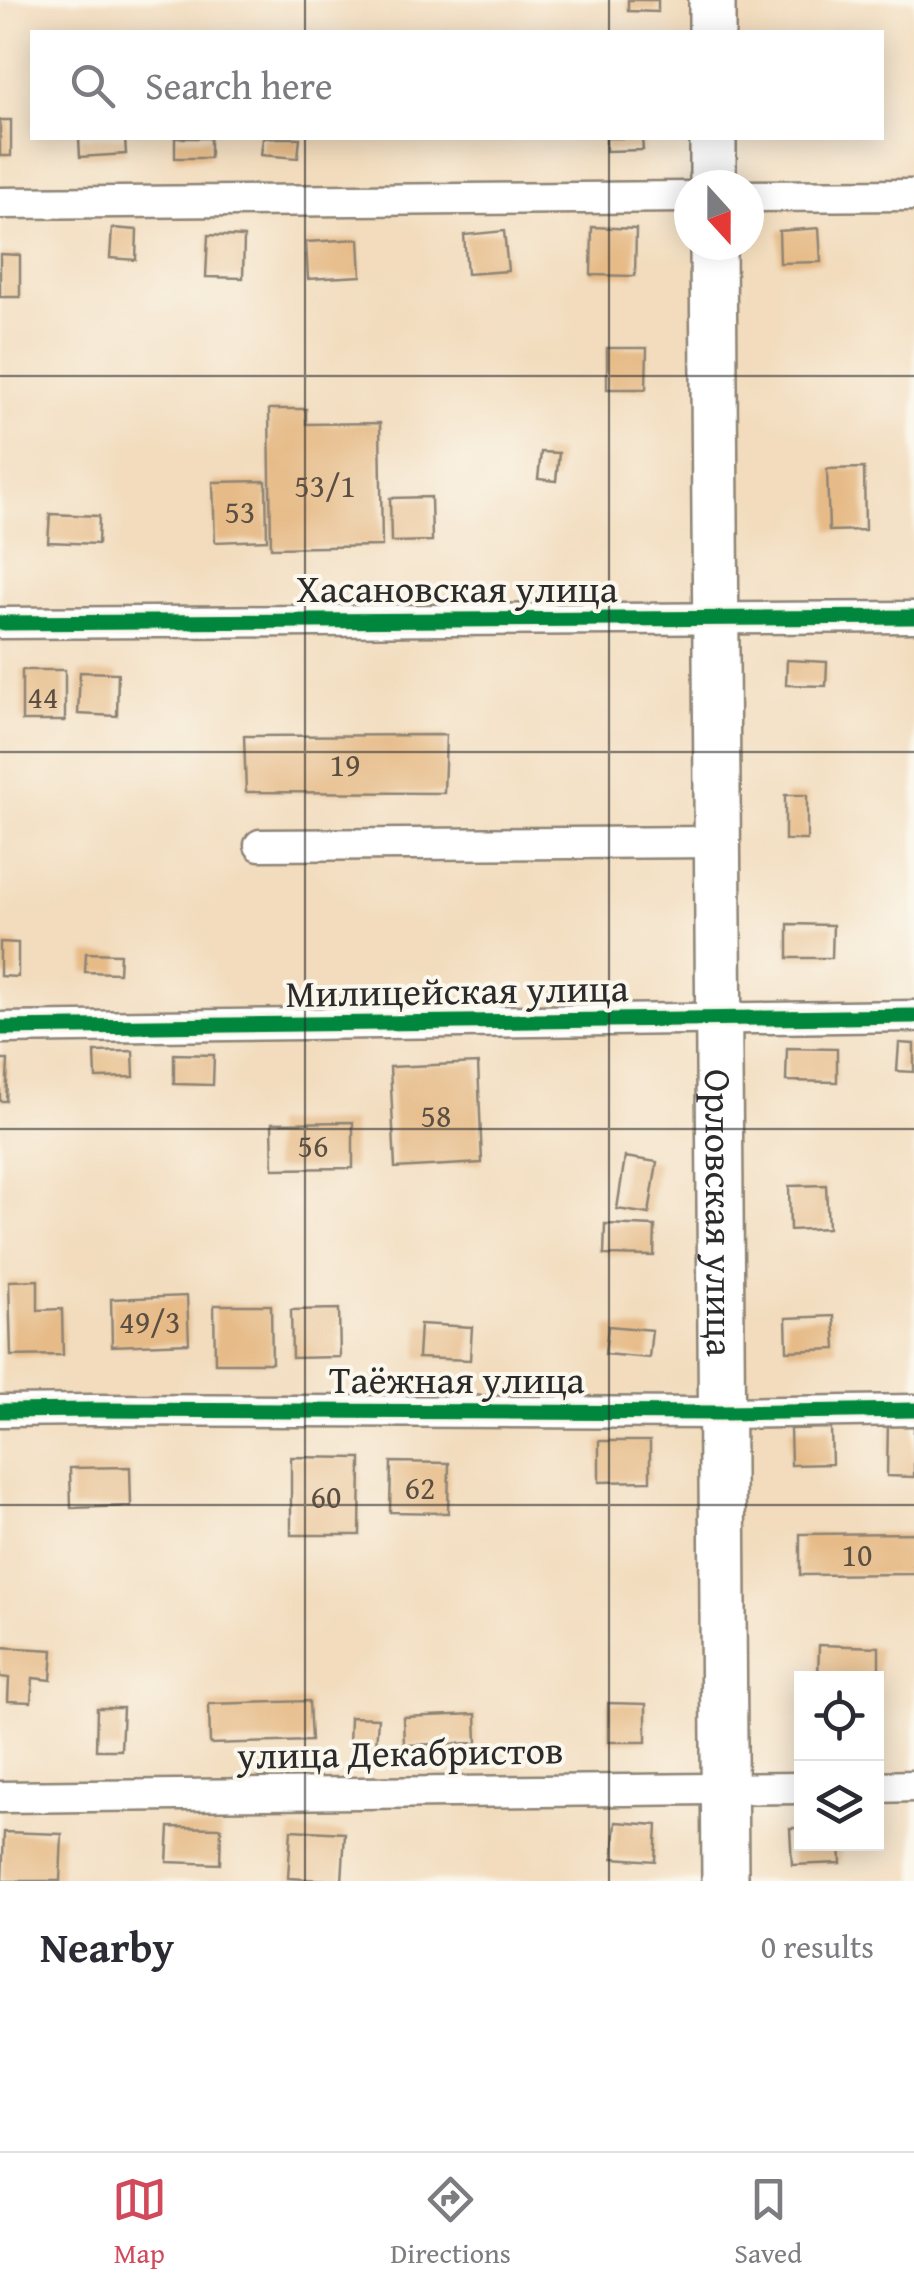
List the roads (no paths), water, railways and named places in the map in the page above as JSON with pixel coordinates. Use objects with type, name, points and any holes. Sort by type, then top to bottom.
[{"type":"highway","points":[[712,0],[712,30]]},
{"type":"highway","points":[[713,140],[713,170]]},
{"type":"highway","name":"Орловская улица","points":[[714,260],[725,1881]]},
{"type":"street","points":[[764,196],[914,195]]},
{"type":"street","points":[[0,204],[674,196]]},
{"type":"street","name":"Хасановская улица","points":[[0,623],[914,617]]},
{"type":"street","points":[[260,845],[718,842]]},
{"type":"street","name":"Милицейская улица","points":[[0,1028],[914,1016]]},
{"type":"street","name":"Таёжная улица","points":[[0,1412],[914,1410]]},
{"type":"street","points":[[884,1787],[914,1786]]},
{"type":"street","name":"улица Декабристов","points":[[0,1796],[794,1788]]}]
